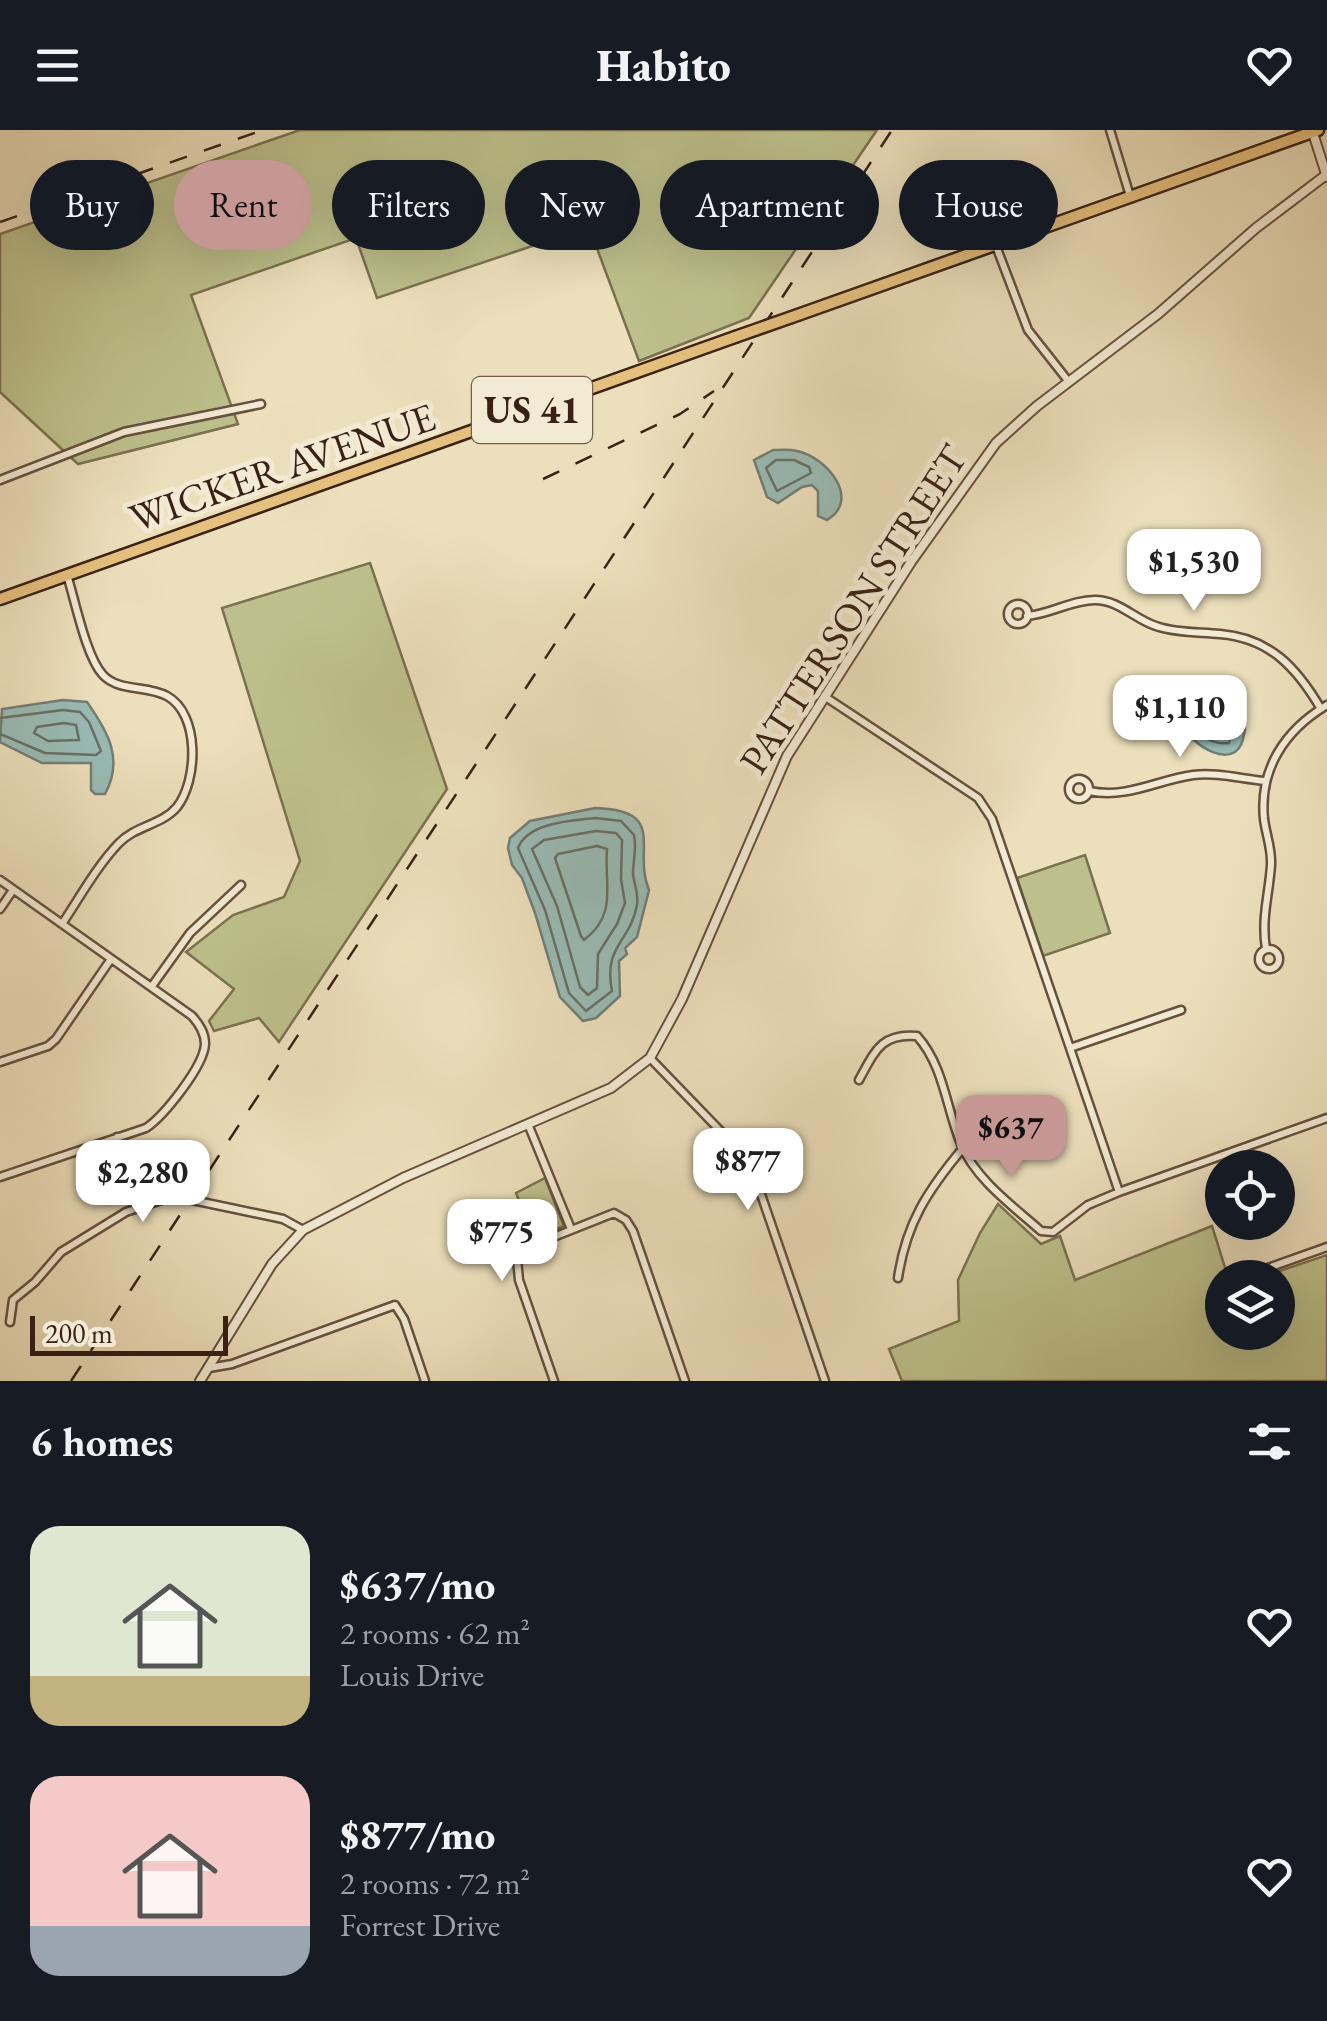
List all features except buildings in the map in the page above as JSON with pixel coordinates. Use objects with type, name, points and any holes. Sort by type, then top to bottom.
[{"type":"highway","name":"WICKER AVENUE","points":[[1058,224],[1314,131]]},
{"type":"highway","name":"WICKER AVENUE","points":[[0,599],[985,250]]},
{"type":"street","points":[[1110,130],[1130,198]]},
{"type":"street","points":[[1314,131],[1327,176]]},
{"type":"street","name":"PATTERSON STREET","points":[[200,1381],[280,1253],[303,1230],[403,1178],[611,1088],[650,1058],[682,999],[786,756],[912,562],[996,442],[1158,314],[1256,228],[1327,176]]},
{"type":"street","points":[[998,250],[1028,330],[1069,382]]},
{"type":"street","points":[[0,480],[124,432],[261,404]]},
{"type":"street","points":[[62,924],[120,841],[176,808],[192,776],[193,747],[173,699],[162,693],[120,686],[99,672],[67,575]]},
{"type":"street","points":[[1028,616],[1077,602],[1102,600],[1163,629],[1241,636],[1287,661],[1324,707],[1288,734],[1266,781],[1264,819],[1271,856],[1263,910],[1266,949]]},
{"type":"street","points":[[824,696],[978,798],[992,819],[1120,1192]]},
{"type":"street","points":[[1089,791],[1132,792],[1192,775],[1231,775],[1266,781]]},
{"type":"street","points":[[0,880],[152,986],[199,1024],[205,1041],[204,1052],[156,1121],[118,1138],[0,1177]]},
{"type":"street","points":[[152,986],[190,933],[240,885]]},
{"type":"street","points":[[0,909],[14,890]]},
{"type":"street","points":[[0,1062],[48,1046],[56,1039],[110,959]]},
{"type":"street","points":[[1070,1048],[1181,1010]]},
{"type":"street","points":[[859,1080],[886,1039],[899,1034],[917,1036],[931,1052],[963,1148],[989,1184],[1041,1232],[1053,1232],[1088,1205],[1120,1192],[1327,1118]]},
{"type":"street","points":[[650,1058],[752,1168],[825,1381]]},
{"type":"street","points":[[527,1123],[570,1229]]},
{"type":"street","points":[[118,1138],[133,1184]]},
{"type":"street","points":[[898,1278],[912,1222],[936,1180],[963,1148]]},
{"type":"street","points":[[10,1322],[13,1300],[61,1252],[114,1218],[150,1203],[183,1198],[283,1219],[303,1230]]},
{"type":"street","points":[[554,1381],[516,1268],[517,1259],[526,1248],[614,1213],[621,1215],[633,1230],[685,1381]]},
{"type":"street","points":[[1290,1260],[1327,1247]]},
{"type":"street","points":[[208,1368],[232,1364],[395,1305],[404,1319],[425,1381]]},
{"type":"green space","points":[[300,130],[877,130],[857,160],[660,160],[660,250],[795,250],[749,318],[639,361],[598,250],[640,250],[640,160],[505,160],[505,250],[520,250],[377,298],[360,250],[485,250],[485,160],[332,160],[332,246],[191,295],[238,424],[78,464],[0,392],[0,234],[30,224],[30,250],[154,250],[154,181],[174,174],[174,250],[312,250],[312,160],[213,160]]},
{"type":"green space","points":[[370,563],[447,789],[279,1042],[259,1018],[214,1031],[209,1021],[234,989],[186,952],[233,915],[284,897],[300,861],[222,608]]},
{"type":"green space","points":[[1085,855],[1110,933],[1043,956],[1017,878]]},
{"type":"green space","points":[[545,1178],[564,1226],[535,1238],[516,1193]]},
{"type":"green space","points":[[998,1204],[1041,1244],[1060,1236],[1075,1280],[1205,1229],[1205,1240],[1216,1240],[1223,1260],[1205,1260],[1205,1350],[1295,1350],[1295,1266],[1327,1255],[1327,1381],[902,1381],[889,1349],[959,1321],[958,1280]]},
{"type":"water","points":[[773,450],[794,450],[819,461],[841,491],[837,511],[827,520],[818,516],[818,491],[812,485],[778,503],[767,497],[754,460]]},
{"type":"water","points":[[63,700],[87,702],[107,735],[113,769],[105,794],[91,790],[91,763],[42,763],[0,742],[2,709]]},
{"type":"water","points":[[1226,705],[1244,726],[1243,739],[1231,754],[1203,747],[1182,724],[1187,708],[1210,708]]},
{"type":"water","points":[[595,808],[618,810],[640,824],[649,890],[637,937],[619,961],[620,996],[596,1018],[583,1021],[560,997],[535,913],[508,848],[510,838],[530,821]]},
{"type":"railway","points":[[0,222],[263,130]]},
{"type":"railway","points":[[71,1381],[892,130]]},
{"type":"railway","points":[[543,479],[680,414],[714,391]]}]
